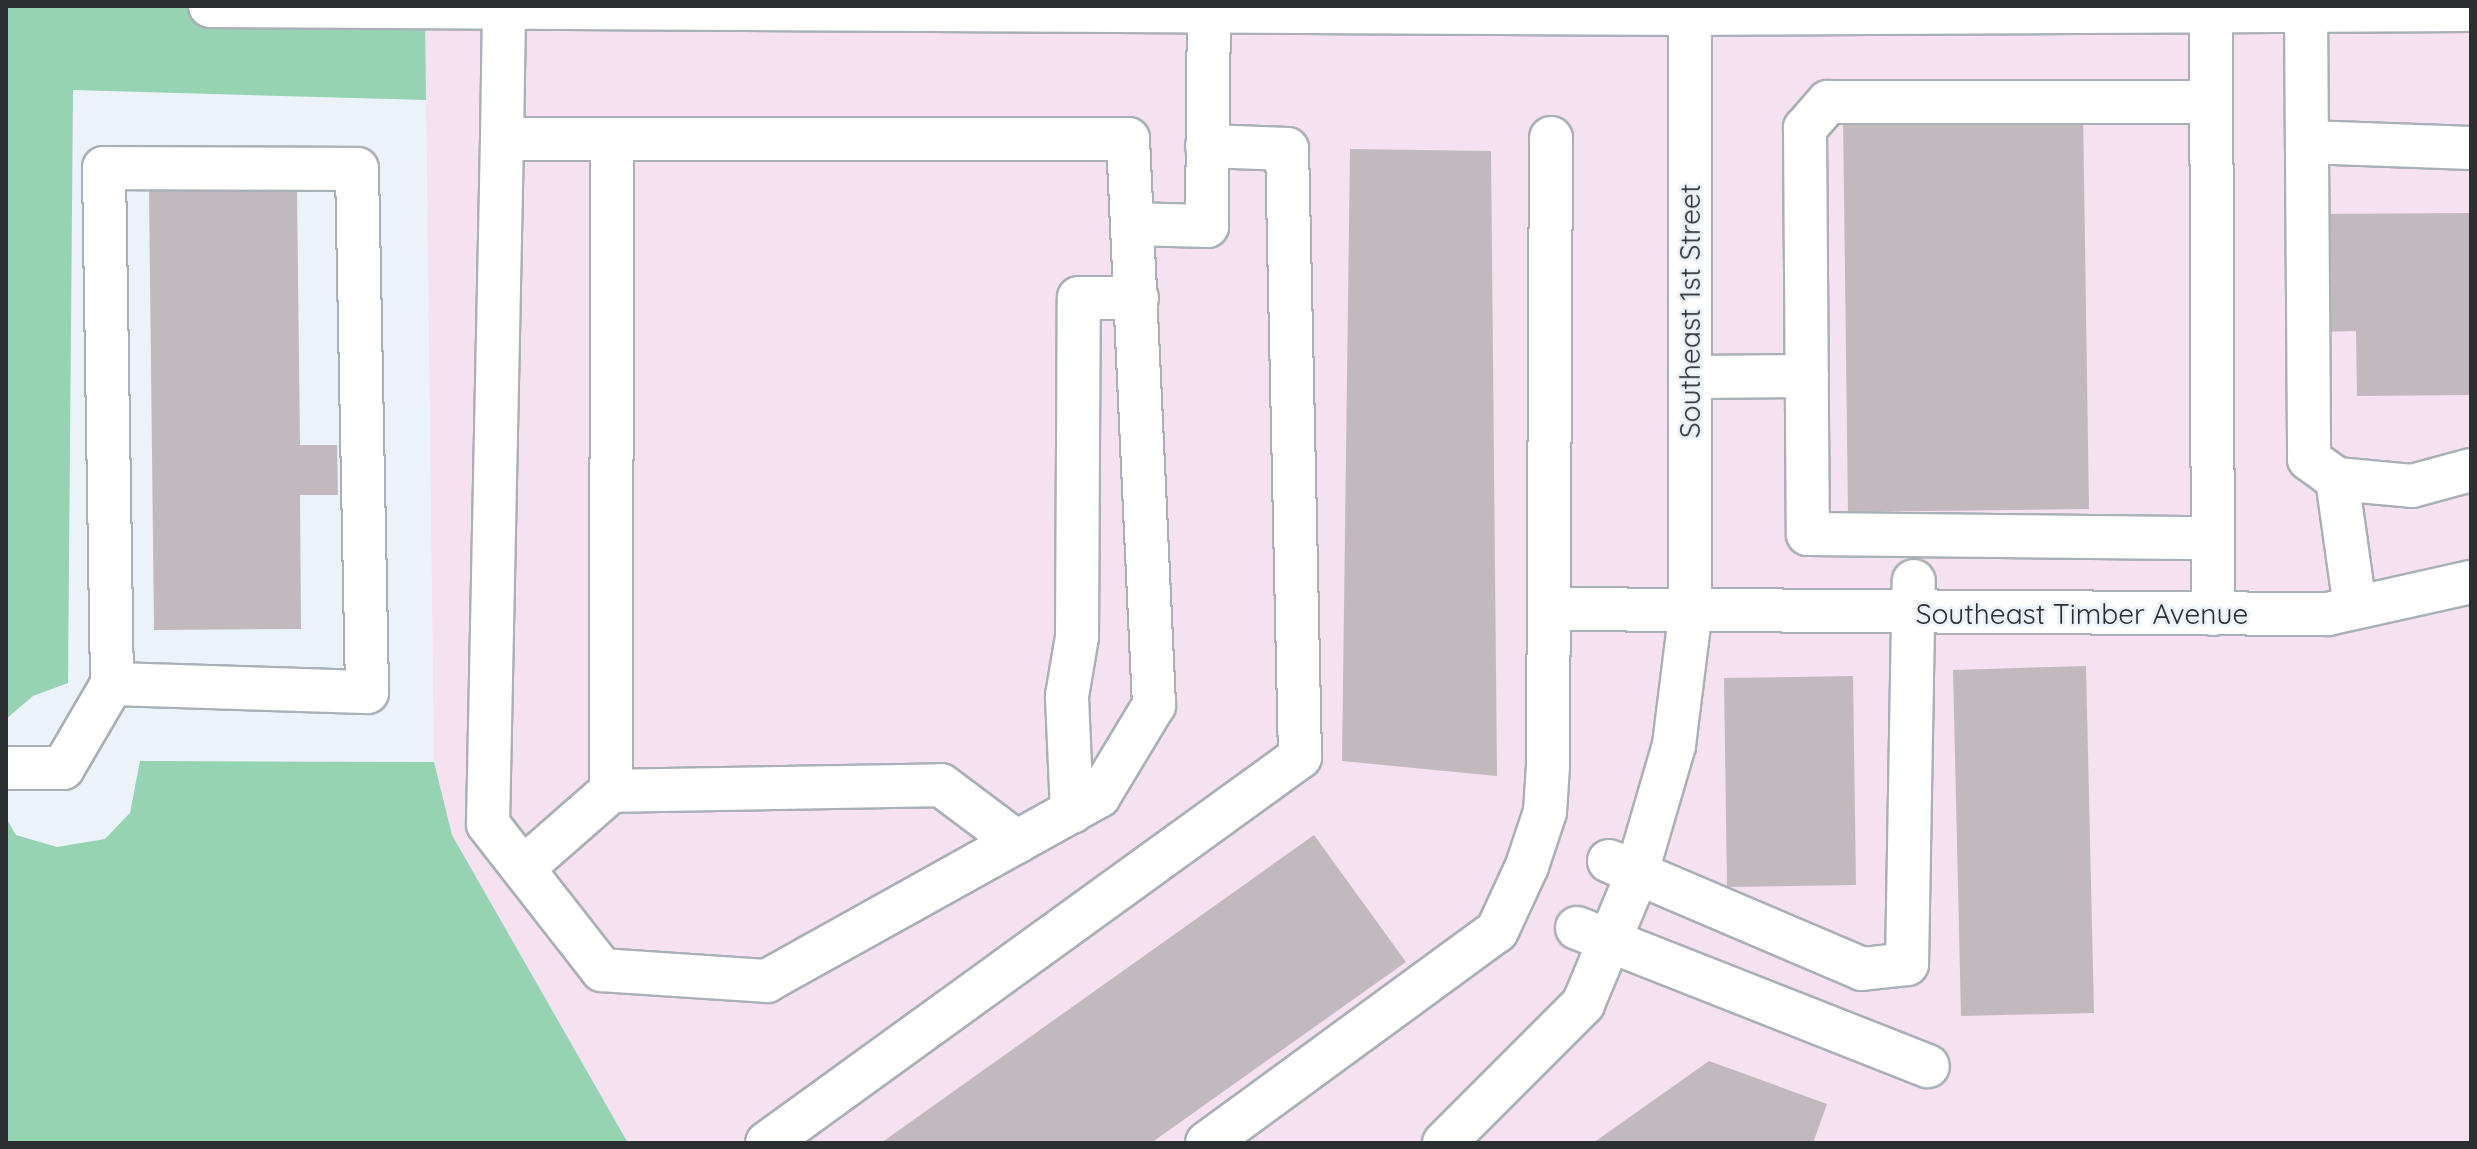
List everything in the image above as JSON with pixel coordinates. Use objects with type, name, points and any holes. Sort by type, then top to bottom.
[{"type":"street","points":[[210,7],[2471,10]]},
{"type":"street","points":[[502,139],[1128,139],[1154,705],[1099,796],[767,981],[602,970],[488,824],[504,7]]},
{"type":"street","points":[[1134,224],[1207,226],[1209,9]]},
{"type":"street","name":"Southeast 1st Street","points":[[1444,1143],[1583,1004],[1634,882],[1674,745],[1690,616],[1690,10]]},
{"type":"street","points":[[2211,11],[2213,614]]},
{"type":"street","points":[[2306,11],[2309,459],[2337,479],[2412,486],[2471,470]]},
{"type":"street","points":[[2211,102],[1828,102],[1805,128],[1808,534],[2212,538]]},
{"type":"street","points":[[1207,1143],[1497,931],[1545,812],[1551,138]]},
{"type":"street","points":[[611,791],[612,140]]},
{"type":"street","points":[[2307,142],[2471,148]]},
{"type":"street","points":[[767,1143],[1300,757],[1287,149],[1207,146]]},
{"type":"street","points":[[6,768],[63,768],[112,684],[104,168],[357,169],[367,692],[112,684]]},
{"type":"street","points":[[1072,812],[1067,696],[1077,637],[1079,298],[1137,298]]},
{"type":"street","points":[[1690,377],[1807,376]]},
{"type":"street","points":[[2337,479],[2355,607]]},
{"type":"street","points":[[1609,861],[1862,969],[1907,964],[1914,581]]},
{"type":"street","name":"Southeast Timber Avenue","points":[[1549,609],[1690,616],[2213,614],[2355,607],[2471,582]]},
{"type":"street","points":[[523,868],[611,791],[941,785],[1017,842]]},
{"type":"street","points":[[1577,928],[1928,1066]]},
{"type":"shaded area","points":[[425,6],[2471,6],[2471,1143],[628,1143],[452,835],[434,762]]},
{"type":"green space","points":[[6,6],[425,6],[426,100],[73,90],[68,683],[33,696],[6,719]]},
{"type":"green space","points":[[140,761],[434,762],[452,835],[628,1143],[6,1143],[6,818],[16,835],[57,847],[105,839],[130,813]]},
{"type":"building","points":[[2083,112],[2089,509],[1848,512],[1843,115]]},
{"type":"building","points":[[1350,149],[1491,151],[1497,776],[1342,761]]},
{"type":"building","points":[[297,189],[300,445],[337,445],[338,495],[300,495],[301,629],[154,630],[149,191]]},
{"type":"building","points":[[2471,213],[2471,395],[2357,396],[2356,331],[2317,332],[2316,214]]},
{"type":"building","points":[[2086,666],[2094,1013],[1961,1016],[1953,670]]},
{"type":"building","points":[[1853,676],[1856,885],[1727,887],[1724,678]]},
{"type":"building","points":[[1314,835],[1406,962],[1151,1143],[881,1143]]},
{"type":"building","points":[[1709,1061],[1827,1104],[1813,1143],[1593,1143]]}]
